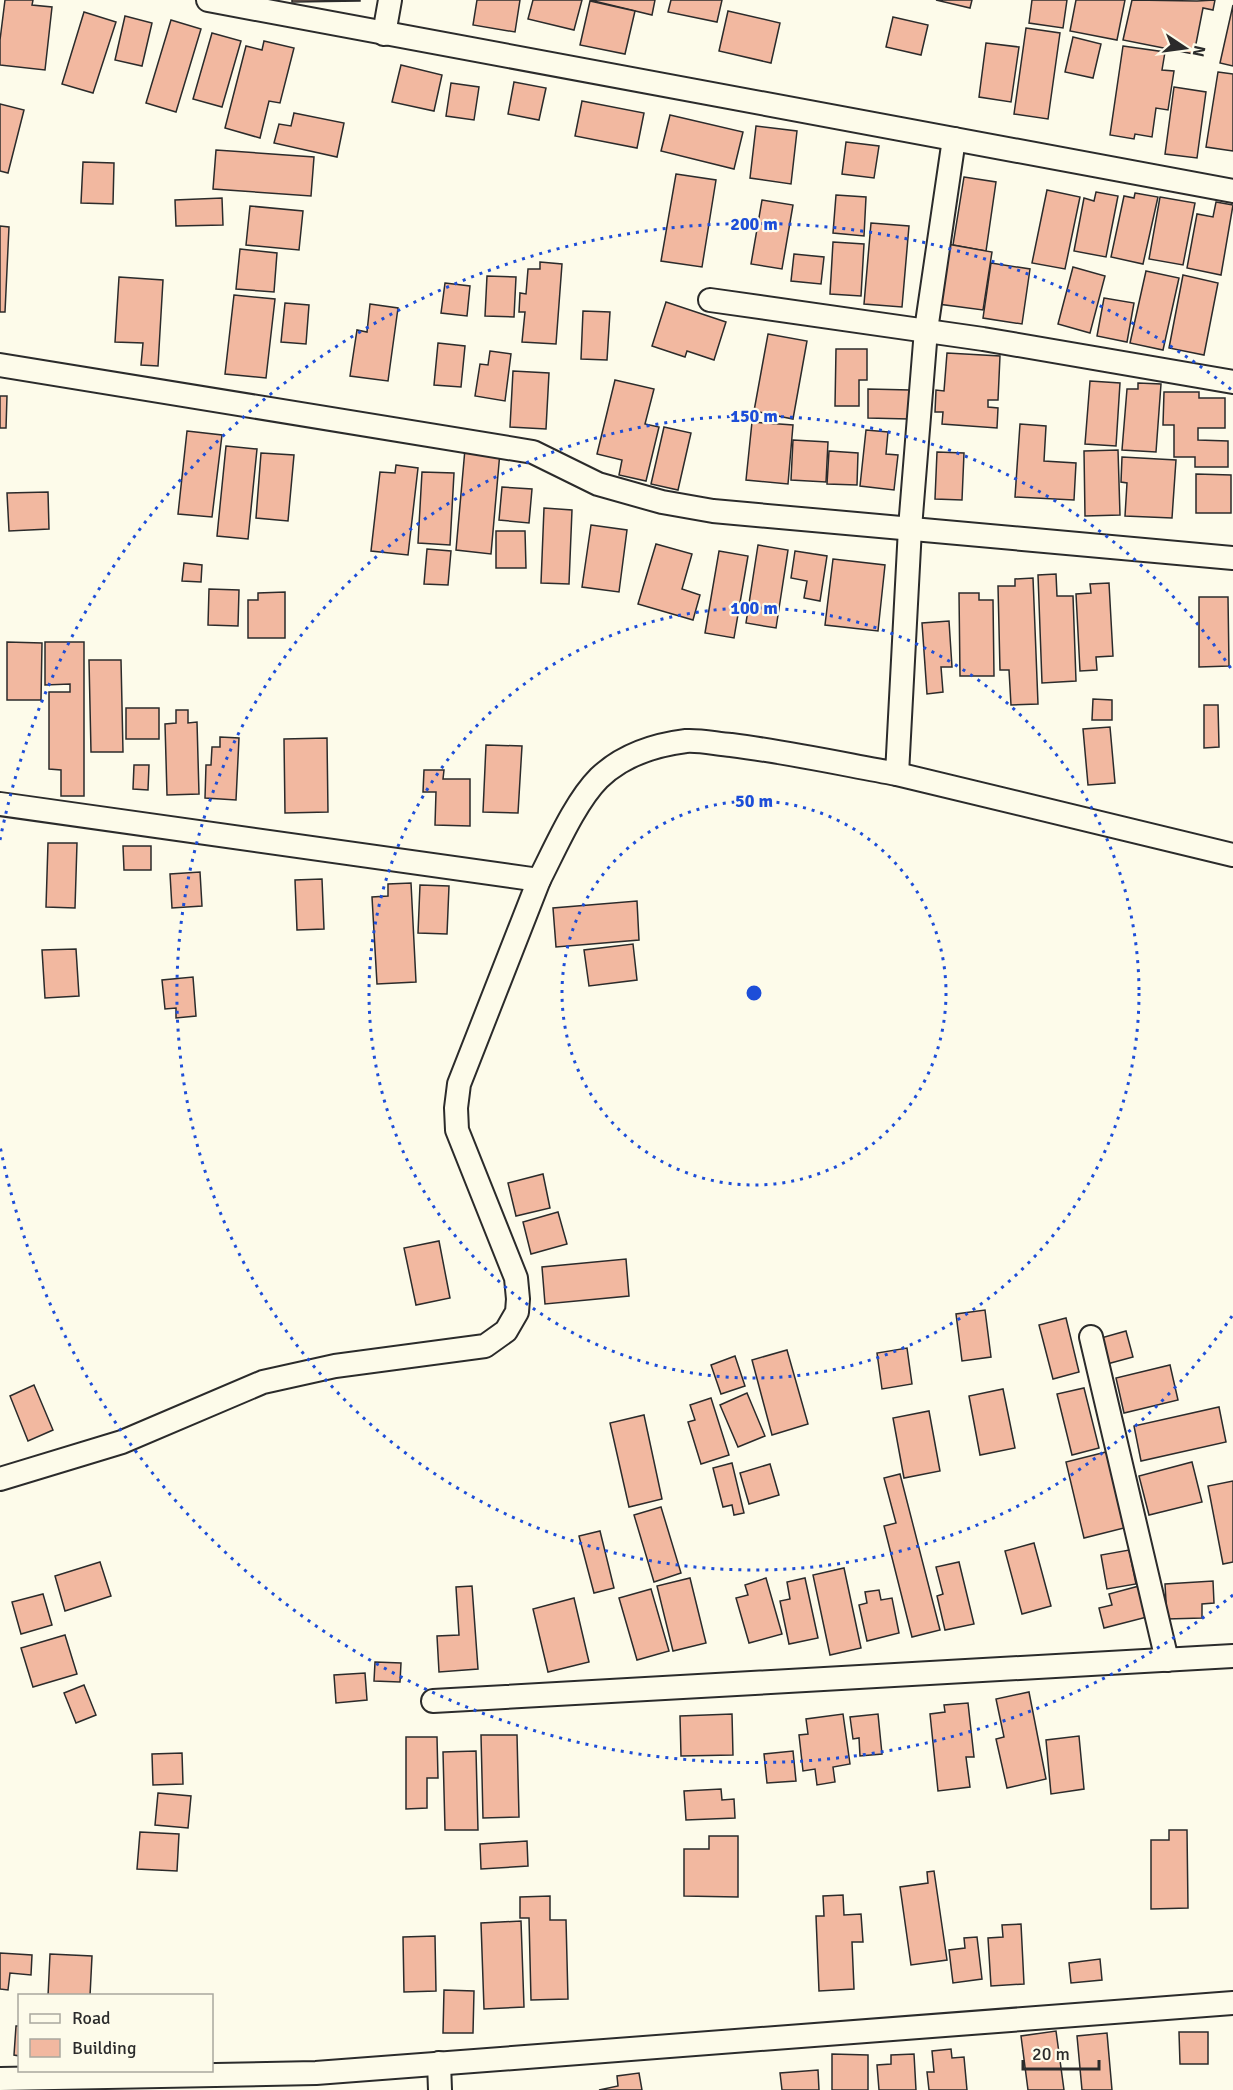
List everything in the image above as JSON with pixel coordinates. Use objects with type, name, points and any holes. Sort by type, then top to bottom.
[{"type":"street","points":[[208,0],[1233,191]]},
{"type":"street","points":[[384,34],[390,0]]},
{"type":"street","points":[[897,774],[910,528],[926,330],[954,139]]},
{"type":"street","points":[[710,300],[926,330],[1233,382]]},
{"type":"street","points":[[0,365],[533,452],[598,484],[662,502],[713,511],[1155,553],[1233,558]]},
{"type":"street","points":[[0,1479],[122,1442],[263,1382],[335,1366],[485,1347],[506,1331],[517,1312],[519,1299],[516,1278],[458,1130],[456,1108],[459,1084],[539,880],[573,817],[598,779],[620,761],[651,748],[688,741],[760,749],[897,774],[1233,855]]},
{"type":"street","points":[[0,804],[539,880]]},
{"type":"street","points":[[1091,1337],[1167,1659]]},
{"type":"street","points":[[433,1701],[1233,1656]]},
{"type":"street","points":[[0,2079],[310,2081],[439,2063],[1233,2003]]},
{"type":"street","points":[[439,2063],[440,2090]]},
{"type":"building","points":[[5,0],[33,0],[32,5],[52,7],[45,70],[0,65],[0,40]]},
{"type":"building","points":[[292,0],[360,0],[360,1],[292,2]]},
{"type":"building","points":[[477,0],[520,0],[515,32],[473,25]]},
{"type":"building","points":[[533,0],[582,0],[574,30],[528,19]]},
{"type":"building","points":[[590,0],[655,0],[652,15]]},
{"type":"building","points":[[671,0],[722,0],[717,22],[668,12]]},
{"type":"building","points":[[936,0],[972,0],[970,8]]},
{"type":"building","points":[[1032,0],[1067,0],[1063,28],[1029,23]]},
{"type":"building","points":[[1076,0],[1125,0],[1117,40],[1070,31]]},
{"type":"building","points":[[1132,0],[1215,0],[1213,10],[1203,8],[1194,54],[1123,40]]},
{"type":"building","points":[[590,1],[635,11],[625,54],[580,45]]},
{"type":"building","points":[[1233,5],[1233,66],[1220,63]]},
{"type":"building","points":[[728,11],[780,23],[771,63],[719,51]]},
{"type":"building","points":[[84,12],[116,22],[93,93],[62,84]]},
{"type":"building","points":[[125,16],[152,23],[142,66],[115,60]]},
{"type":"building","points":[[893,17],[928,25],[921,55],[886,47]]},
{"type":"building","points":[[171,20],[201,29],[176,112],[146,103]]},
{"type":"building","points":[[1026,28],[1060,33],[1048,119],[1014,114]]},
{"type":"building","points":[[212,33],[241,41],[222,107],[193,99]]},
{"type":"building","points":[[1073,37],[1101,44],[1093,78],[1065,72]]},
{"type":"building","points":[[264,41],[294,48],[280,103],[269,101],[260,138],[225,128],[246,46],[262,50]]},
{"type":"building","points":[[986,43],[1019,47],[1011,102],[979,97]]},
{"type":"building","points":[[1123,46],[1165,52],[1162,70],[1174,71],[1168,110],[1156,108],[1152,137],[1135,134],[1134,139],[1110,135]]},
{"type":"building","points":[[401,65],[442,75],[434,111],[392,102]]},
{"type":"building","points":[[1218,72],[1233,74],[1233,151],[1206,147]]},
{"type":"building","points":[[514,82],[546,88],[539,120],[508,114]]},
{"type":"building","points":[[451,83],[479,87],[474,120],[446,116]]},
{"type":"building","points":[[1174,87],[1206,92],[1197,158],[1165,154]]},
{"type":"building","points":[[582,101],[644,113],[637,148],[575,136]]},
{"type":"building","points":[[0,104],[24,110],[8,173],[0,171]]},
{"type":"building","points":[[294,113],[344,123],[337,157],[274,143],[279,124],[291,126]]},
{"type":"building","points":[[670,115],[743,132],[734,169],[661,151]]},
{"type":"building","points":[[756,126],[797,131],[791,184],[750,178]]},
{"type":"building","points":[[846,142],[879,146],[874,178],[842,174]]},
{"type":"building","points":[[216,150],[314,157],[311,196],[213,189]]},
{"type":"building","points":[[83,162],[114,163],[113,204],[81,203]]},
{"type":"building","points":[[676,174],[716,180],[702,267],[661,261]]},
{"type":"building","points":[[964,177],[996,182],[986,251],[953,245]]},
{"type":"building","points":[[1047,190],[1080,197],[1065,269],[1032,263]]},
{"type":"building","points":[[1096,192],[1118,196],[1106,257],[1074,251],[1084,198],[1094,201]]},
{"type":"building","points":[[1135,193],[1158,197],[1143,264],[1111,257],[1124,196],[1134,198]]},
{"type":"building","points":[[836,195],[866,197],[864,236],[833,233]]},
{"type":"building","points":[[1160,197],[1195,203],[1183,265],[1149,259]]},
{"type":"building","points":[[222,198],[223,225],[176,226],[175,200]]},
{"type":"building","points":[[762,200],[793,205],[782,269],[751,264]]},
{"type":"building","points":[[1216,202],[1233,205],[1221,275],[1187,268],[1197,214],[1213,217]]},
{"type":"building","points":[[250,206],[303,211],[299,250],[246,245]]},
{"type":"building","points":[[871,223],[909,226],[902,307],[864,304]]},
{"type":"building","points":[[0,226],[9,227],[5,312],[0,312]]},
{"type":"building","points":[[833,242],[864,244],[861,296],[830,294]]},
{"type":"building","points":[[947,244],[992,252],[983,310],[938,304]]},
{"type":"building","points":[[240,249],[277,253],[274,292],[236,289]]},
{"type":"building","points":[[794,254],[824,257],[821,284],[791,281]]},
{"type":"building","points":[[540,262],[562,264],[556,344],[522,342],[525,312],[519,312],[520,293],[526,294],[528,269],[540,269]]},
{"type":"building","points":[[991,263],[1030,269],[1022,324],[983,318]]},
{"type":"building","points":[[1073,267],[1105,276],[1090,333],[1058,324]]},
{"type":"building","points":[[1146,271],[1179,278],[1163,350],[1130,343]]},
{"type":"building","points":[[1183,275],[1218,283],[1204,355],[1169,348]]},
{"type":"building","points":[[487,276],[516,277],[514,317],[485,316]]},
{"type":"building","points":[[119,277],[163,280],[158,366],[141,365],[143,343],[115,342]]},
{"type":"building","points":[[445,283],[470,286],[467,316],[441,313]]},
{"type":"building","points":[[234,295],[275,299],[266,378],[225,374]]},
{"type":"building","points":[[1104,298],[1134,303],[1127,342],[1097,336]]},
{"type":"building","points":[[666,302],[726,322],[714,360],[687,351],[685,357],[652,346]]},
{"type":"building","points":[[285,303],[309,305],[306,344],[281,342]]},
{"type":"building","points":[[370,304],[398,308],[388,381],[350,376],[357,330],[367,332]]},
{"type":"building","points":[[583,311],[610,312],[607,360],[581,359]]},
{"type":"building","points":[[768,334],[807,341],[793,419],[754,411]]},
{"type":"building","points":[[438,343],[465,346],[461,387],[434,385]]},
{"type":"building","points":[[836,349],[867,349],[867,380],[859,380],[859,406],[835,406]]},
{"type":"building","points":[[490,351],[511,354],[505,401],[475,396],[480,364],[488,365]]},
{"type":"building","points":[[947,353],[1000,356],[998,400],[988,400],[988,407],[998,408],[997,428],[942,424],[943,412],[935,412],[936,390],[944,391]]},
{"type":"building","points":[[513,371],[549,373],[546,429],[510,427]]},
{"type":"building","points":[[615,380],[654,389],[645,424],[659,427],[646,481],[619,475],[622,460],[597,454]]},
{"type":"building","points":[[1090,381],[1120,383],[1116,446],[1085,444]]},
{"type":"building","points":[[1138,383],[1161,384],[1156,452],[1122,450],[1127,389],[1138,389]]},
{"type":"building","points":[[868,389],[910,390],[909,419],[868,418]]},
{"type":"building","points":[[1164,392],[1199,392],[1199,398],[1225,398],[1225,428],[1198,428],[1198,440],[1228,441],[1228,467],[1195,467],[1195,457],[1174,457],[1174,425],[1163,425]]},
{"type":"building","points":[[0,396],[7,396],[6,428],[0,428]]},
{"type":"building","points":[[752,422],[793,425],[788,484],[746,480]]},
{"type":"building","points":[[1020,424],[1046,426],[1044,461],[1076,463],[1074,500],[1015,497]]},
{"type":"building","points":[[664,427],[691,433],[678,490],[651,484]]},
{"type":"building","points":[[866,430],[888,432],[886,454],[898,455],[894,490],[860,486]]},
{"type":"building","points":[[187,431],[222,435],[212,517],[178,514]]},
{"type":"building","points":[[793,440],[828,442],[826,482],[791,480]]},
{"type":"building","points":[[226,446],[257,449],[248,539],[217,536]]},
{"type":"building","points":[[465,449],[500,452],[491,554],[456,550]]},
{"type":"building","points":[[1118,450],[1120,515],[1085,516],[1084,451]]},
{"type":"building","points":[[829,451],[858,453],[857,485],[827,484]]},
{"type":"building","points":[[937,452],[964,453],[962,500],[935,499]]},
{"type":"building","points":[[261,453],[294,455],[288,521],[256,518]]},
{"type":"building","points":[[1122,457],[1176,460],[1172,518],[1125,516],[1127,483],[1121,482]]},
{"type":"building","points":[[396,465],[418,468],[408,555],[371,551],[380,472],[395,473]]},
{"type":"building","points":[[422,472],[454,473],[450,545],[418,543]]},
{"type":"building","points":[[1196,474],[1231,475],[1231,513],[1196,513]]},
{"type":"building","points":[[502,487],[532,489],[529,523],[499,520]]},
{"type":"building","points":[[48,492],[49,529],[9,531],[7,493]]},
{"type":"building","points":[[544,508],[572,510],[569,584],[541,583]]},
{"type":"building","points":[[591,525],[627,530],[619,592],[582,587]]},
{"type":"building","points":[[496,531],[525,531],[526,568],[496,568]]},
{"type":"building","points":[[656,544],[692,554],[682,589],[700,595],[693,620],[638,604]]},
{"type":"building","points":[[758,545],[788,550],[776,628],[746,623]]},
{"type":"building","points":[[427,549],[451,551],[448,585],[424,584]]},
{"type":"building","points":[[719,551],[748,556],[734,638],[705,633]]},
{"type":"building","points":[[795,551],[827,556],[820,601],[804,598],[807,581],[791,578]]},
{"type":"building","points":[[833,559],[885,565],[878,631],[825,625]]},
{"type":"building","points":[[184,563],[202,565],[201,582],[182,581]]},
{"type":"building","points":[[1056,574],[1057,596],[1073,596],[1076,681],[1042,683],[1038,575]]},
{"type":"building","points":[[1033,578],[1038,704],[1011,705],[1009,670],[1000,670],[998,586],[1015,586],[1015,579]]},
{"type":"building","points":[[1109,583],[1113,656],[1096,657],[1097,670],[1080,671],[1076,594],[1091,593],[1090,584]]},
{"type":"building","points":[[209,589],[239,590],[238,626],[208,625]]},
{"type":"building","points":[[285,592],[285,638],[248,638],[248,600],[258,600],[258,593]]},
{"type":"building","points":[[959,593],[979,593],[979,600],[993,600],[994,676],[960,676]]},
{"type":"building","points":[[1199,597],[1228,597],[1229,666],[1199,667]]},
{"type":"building","points":[[949,621],[952,667],[941,667],[943,692],[927,694],[922,623]]},
{"type":"building","points":[[7,642],[42,643],[41,700],[7,700]]},
{"type":"building","points":[[45,642],[84,642],[84,796],[61,796],[61,770],[49,769],[49,692],[70,692],[70,684],[45,685]]},
{"type":"building","points":[[89,660],[121,660],[123,752],[91,752]]},
{"type":"building","points":[[1093,699],[1112,700],[1112,720],[1092,720]]},
{"type":"building","points":[[1204,705],[1218,705],[1219,747],[1204,748]]},
{"type":"building","points":[[126,708],[159,708],[159,739],[126,739]]},
{"type":"building","points":[[176,710],[188,710],[188,723],[197,722],[199,794],[167,795],[165,724],[176,723]]},
{"type":"building","points":[[1110,727],[1115,783],[1088,785],[1083,729]]},
{"type":"building","points":[[220,737],[239,738],[236,800],[205,798],[206,765],[211,765],[212,747],[220,747]]},
{"type":"building","points":[[327,738],[328,812],[285,813],[284,739]]},
{"type":"building","points":[[486,745],[522,746],[518,813],[483,812]]},
{"type":"building","points":[[134,765],[149,765],[148,790],[133,789]]},
{"type":"building","points":[[424,770],[444,770],[443,779],[470,779],[470,826],[435,825],[436,792],[423,792]]},
{"type":"building","points":[[48,843],[77,843],[75,908],[46,907]]},
{"type":"building","points":[[123,846],[151,846],[151,870],[124,870]]},
{"type":"building","points":[[200,872],[202,906],[172,908],[170,874]]},
{"type":"building","points":[[322,879],[324,929],[297,930],[295,880]]},
{"type":"building","points":[[411,883],[416,982],[377,984],[372,897],[388,896],[388,884]]},
{"type":"building","points":[[420,885],[449,886],[447,934],[418,933]]},
{"type":"building","points":[[637,901],[639,940],[556,947],[553,908]]},
{"type":"building","points":[[633,944],[637,980],[589,986],[584,950]]},
{"type":"building","points":[[76,949],[79,996],[45,998],[42,950]]},
{"type":"building","points":[[193,977],[196,1016],[176,1018],[176,1008],[165,1009],[162,980]]},
{"type":"building","points":[[543,1174],[550,1208],[516,1216],[508,1183]]},
{"type":"building","points":[[558,1212],[567,1244],[531,1254],[523,1222]]},
{"type":"building","points":[[439,1241],[450,1298],[416,1305],[404,1248]]},
{"type":"building","points":[[626,1259],[629,1296],[545,1304],[542,1267]]},
{"type":"building","points":[[985,1310],[991,1357],[962,1361],[956,1314]]},
{"type":"building","points":[[1066,1318],[1079,1372],[1053,1379],[1039,1325]]},
{"type":"building","points":[[1126,1331],[1133,1357],[1107,1364],[1101,1338]]},
{"type":"building","points":[[907,1348],[912,1384],[882,1389],[877,1353]]},
{"type":"building","points":[[787,1350],[808,1424],[772,1435],[752,1360]]},
{"type":"building","points":[[735,1356],[745,1386],[721,1394],[711,1365]]},
{"type":"building","points":[[1170,1365],[1178,1400],[1124,1413],[1116,1378]]},
{"type":"building","points":[[34,1385],[53,1430],[28,1441],[10,1396]]},
{"type":"building","points":[[1084,1388],[1099,1448],[1072,1455],[1057,1394]]},
{"type":"building","points":[[1003,1389],[1015,1448],[980,1455],[969,1396]]},
{"type":"building","points":[[747,1393],[765,1436],[738,1447],[720,1405]]},
{"type":"building","points":[[711,1398],[729,1455],[701,1464],[688,1422],[695,1420],[690,1405]]},
{"type":"building","points":[[1219,1407],[1226,1442],[1141,1461],[1134,1426]]},
{"type":"building","points":[[929,1411],[940,1471],[904,1478],[893,1418]]},
{"type":"building","points":[[644,1415],[662,1499],[629,1507],[610,1423]]},
{"type":"building","points":[[1110,1451],[1128,1527],[1084,1538],[1066,1462]]},
{"type":"building","points":[[1192,1462],[1202,1502],[1149,1515],[1139,1476]]},
{"type":"building","points":[[732,1463],[744,1513],[734,1515],[732,1505],[723,1507],[713,1468]]},
{"type":"building","points":[[770,1464],[779,1495],[749,1504],[740,1473]]},
{"type":"building","points":[[900,1474],[940,1630],[912,1637],[884,1526],[896,1523],[884,1478]]},
{"type":"building","points":[[1233,1481],[1233,1562],[1223,1564],[1208,1486]]},
{"type":"building","points":[[661,1507],[681,1573],[654,1582],[634,1515]]},
{"type":"building","points":[[600,1531],[614,1588],[594,1593],[579,1536]]},
{"type":"building","points":[[1034,1543],[1051,1606],[1022,1614],[1005,1551]]},
{"type":"building","points":[[1129,1550],[1136,1584],[1107,1589],[1101,1555]]},
{"type":"building","points":[[100,1562],[111,1596],[65,1611],[55,1576]]},
{"type":"building","points":[[959,1562],[974,1624],[945,1630],[937,1596],[943,1594],[936,1567]]},
{"type":"building","points":[[844,1568],[861,1648],[830,1655],[813,1575]]},
{"type":"building","points":[[690,1578],[706,1643],[673,1651],[657,1586]]},
{"type":"building","points":[[766,1578],[782,1634],[749,1643],[736,1598],[748,1595],[745,1585]]},
{"type":"building","points":[[805,1578],[818,1638],[789,1644],[780,1601],[790,1599],[787,1582]]},
{"type":"building","points":[[1213,1581],[1214,1603],[1202,1604],[1202,1618],[1167,1619],[1165,1584]]},
{"type":"building","points":[[472,1586],[478,1669],[439,1672],[437,1636],[459,1635],[456,1587]]},
{"type":"building","points":[[1139,1586],[1147,1617],[1104,1628],[1099,1608],[1112,1605],[1109,1594]]},
{"type":"building","points":[[651,1589],[669,1651],[637,1660],[619,1598]]},
{"type":"building","points":[[879,1590],[881,1600],[892,1598],[899,1633],[867,1641],[859,1605],[867,1603],[865,1592]]},
{"type":"building","points":[[43,1594],[52,1625],[21,1634],[12,1602]]},
{"type":"building","points":[[574,1598],[589,1662],[548,1672],[533,1609]]},
{"type":"building","points":[[65,1635],[77,1674],[33,1687],[21,1648]]},
{"type":"building","points":[[375,1662],[401,1663],[400,1682],[374,1681]]},
{"type":"building","points":[[365,1673],[367,1700],[336,1703],[334,1675]]},
{"type":"building","points":[[84,1685],[96,1715],[76,1723],[64,1693]]},
{"type":"building","points":[[1029,1692],[1046,1779],[1007,1788],[996,1739],[1004,1737],[996,1699]]},
{"type":"building","points":[[968,1703],[974,1757],[966,1757],[970,1787],[938,1791],[930,1714],[945,1712],[944,1705]]},
{"type":"building","points":[[732,1714],[733,1755],[681,1756],[680,1716]]},
{"type":"building","points":[[843,1714],[850,1764],[833,1767],[835,1782],[817,1785],[815,1769],[803,1771],[799,1735],[808,1734],[806,1719]]},
{"type":"building","points":[[878,1714],[882,1754],[860,1756],[859,1738],[853,1739],[850,1717]]},
{"type":"building","points":[[481,1735],[517,1735],[519,1817],[483,1818]]},
{"type":"building","points":[[1079,1736],[1084,1789],[1051,1794],[1046,1740]]},
{"type":"building","points":[[406,1737],[437,1737],[438,1778],[427,1778],[427,1808],[406,1809]]},
{"type":"building","points":[[476,1751],[478,1830],[445,1830],[443,1752]]},
{"type":"building","points":[[793,1751],[796,1781],[767,1783],[764,1754]]},
{"type":"building","points":[[182,1753],[183,1784],[153,1785],[152,1754]]},
{"type":"building","points":[[721,1789],[722,1800],[734,1799],[735,1818],[686,1820],[684,1791]]},
{"type":"building","points":[[158,1793],[191,1796],[188,1828],[155,1825]]},
{"type":"building","points":[[1169,1830],[1187,1830],[1188,1908],[1151,1909],[1151,1840],[1169,1840]]},
{"type":"building","points":[[140,1832],[179,1834],[177,1871],[137,1869]]},
{"type":"building","points":[[709,1836],[738,1836],[738,1897],[684,1896],[684,1849],[709,1849]]},
{"type":"building","points":[[527,1841],[528,1866],[481,1869],[480,1844]]},
{"type":"building","points":[[934,1871],[947,1960],[911,1965],[900,1887],[928,1883],[927,1872]]},
{"type":"building","points":[[843,1895],[844,1915],[861,1914],[863,1942],[852,1942],[854,1989],[819,1991],[816,1916],[824,1916],[823,1896]]},
{"type":"building","points":[[550,1896],[550,1920],[566,1920],[568,1999],[531,2000],[529,1918],[520,1918],[520,1897]]},
{"type":"building","points":[[521,1921],[524,2007],[484,2009],[481,1923]]},
{"type":"building","points":[[1021,1924],[1024,1984],[991,1986],[988,1938],[1003,1937],[1002,1925]]},
{"type":"building","points":[[435,1936],[436,1991],[404,1992],[403,1937]]},
{"type":"building","points":[[977,1937],[982,1979],[953,1983],[949,1950],[965,1948],[964,1938]]},
{"type":"building","points":[[0,1953],[32,1955],[31,1975],[10,1973],[8,1990],[0,1989]]},
{"type":"building","points":[[50,1954],[92,1956],[90,1994],[48,1994]]},
{"type":"building","points":[[1100,1959],[1102,1980],[1071,1983],[1069,1963]]},
{"type":"building","points":[[444,1990],[474,1991],[473,2033],[443,2033]]},
{"type":"building","points":[[16,2026],[18,2026],[18,2056],[14,2055]]},
{"type":"building","points":[[1056,2031],[1064,2090],[1028,2090],[1021,2036]]},
{"type":"building","points":[[1179,2032],[1208,2032],[1208,2064],[1180,2064]]},
{"type":"building","points":[[1107,2033],[1112,2090],[1082,2090],[1077,2036]]},
{"type":"building","points":[[951,2049],[952,2058],[964,2057],[967,2090],[929,2090],[927,2072],[934,2072],[932,2051]]},
{"type":"building","points":[[832,2054],[868,2055],[868,2090],[832,2090]]},
{"type":"building","points":[[914,2054],[916,2090],[879,2090],[877,2065],[891,2064],[891,2055]]},
{"type":"building","points":[[818,2070],[819,2090],[782,2090],[780,2073]]},
{"type":"building","points":[[639,2073],[642,2090],[599,2090],[618,2086],[617,2076]]}]
